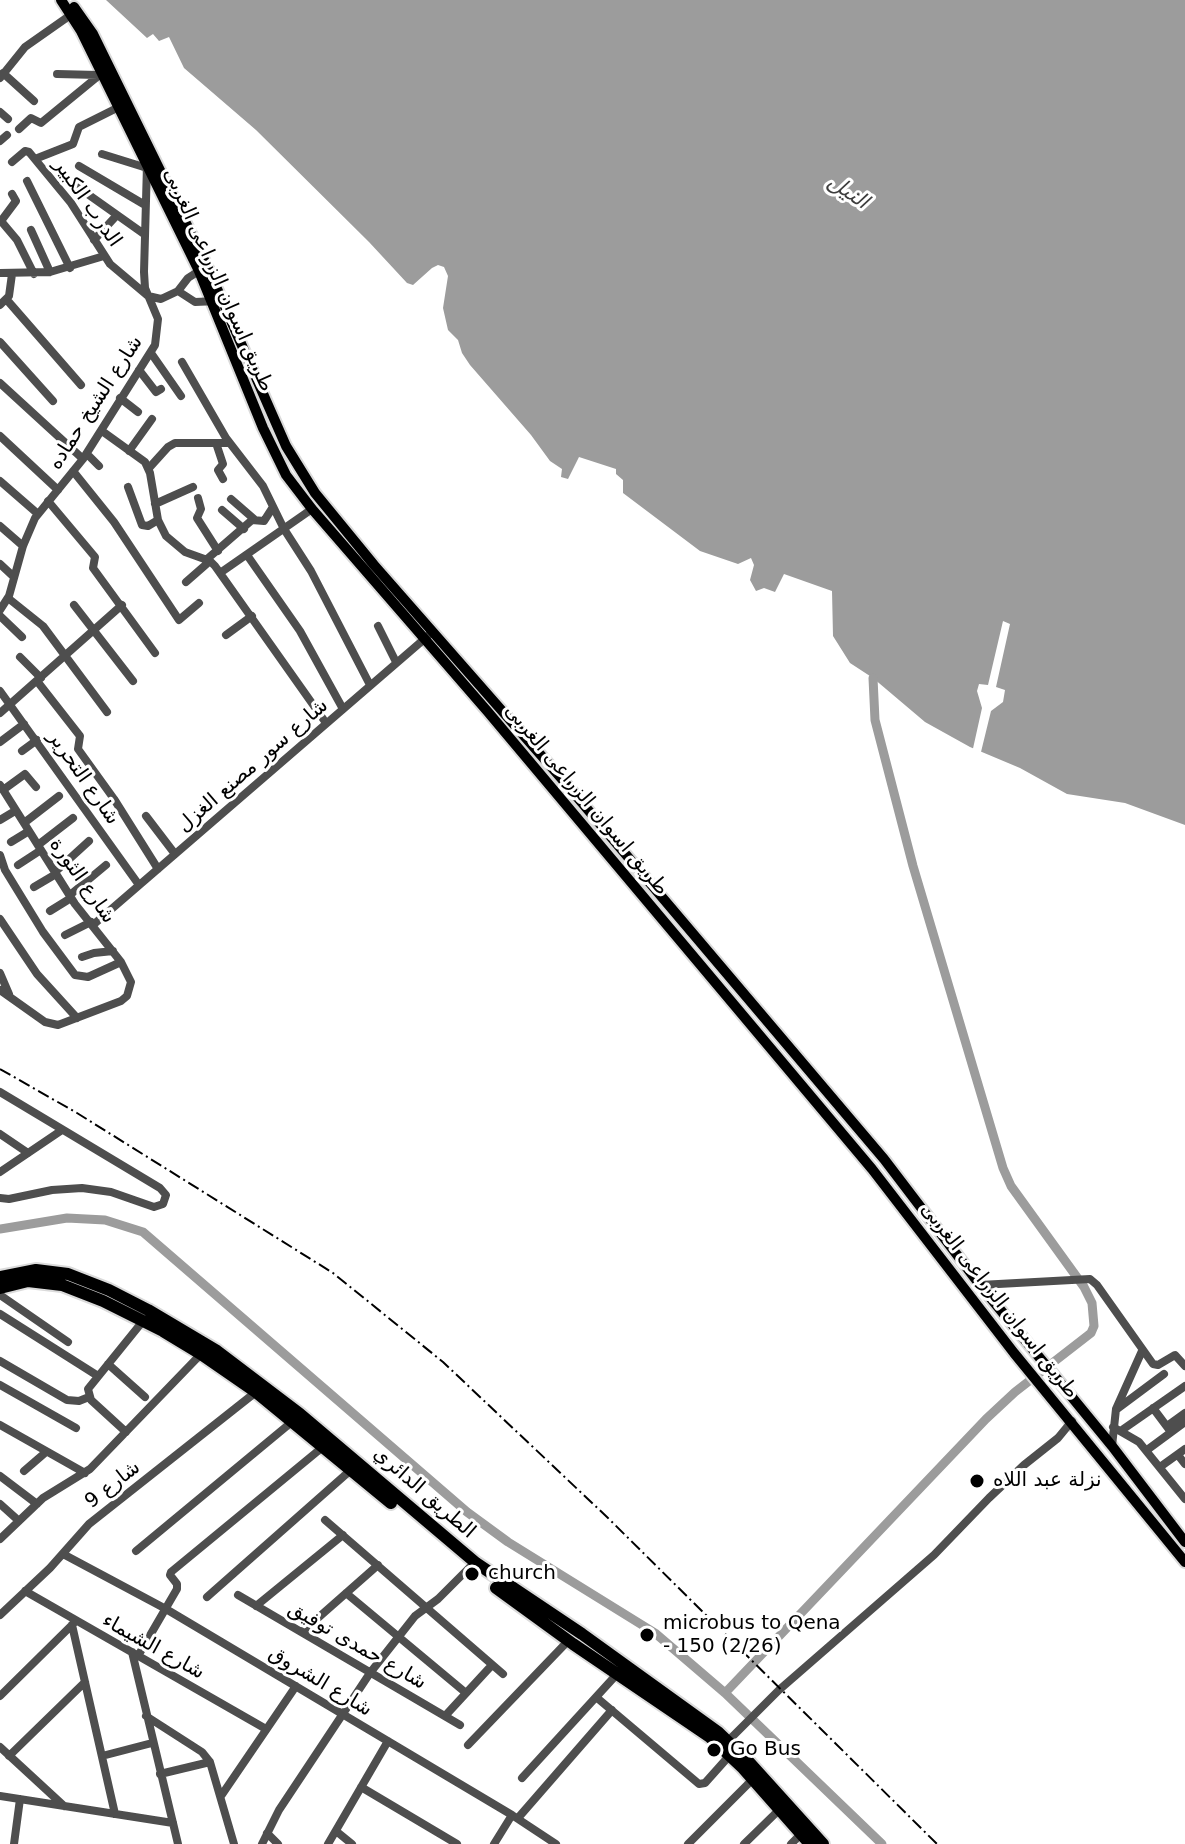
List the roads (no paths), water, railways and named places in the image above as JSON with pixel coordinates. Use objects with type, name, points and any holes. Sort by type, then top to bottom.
[{"type":"highway","name":"الطريق الدائري","points":[[0,1277],[36,1270],[68,1274],[109,1290],[200,1340],[300,1414],[476,1563],[568,1635]]},
{"type":"highway","name":"الطريق الدائري","points":[[0,1288],[28,1281],[62,1285],[143,1321],[201,1354],[293,1421],[469,1568],[568,1635],[696,1714],[728,1741],[823,1844]]},
{"type":"highway","name":"الطريق الدائري","points":[[588,1646],[618,1673],[689,1720],[730,1755],[806,1839]]},
{"type":"main road","name":"طريق اسوان الزراعى الغربى","points":[[61,0],[72,14],[147,166],[203,269]]},
{"type":"main road","name":"طريق اسوان الزراعى الغربى","points":[[68,0],[93,34],[297,467],[315,493],[551,787],[872,1169],[1014,1353],[1185,1562]]},
{"type":"main road","name":"طريق اسوان الزراعى الغربى","points":[[217,301],[263,428],[286,475],[312,509],[561,778],[884,1159],[1185,1542]]},
{"type":"main road","points":[[286,475],[297,467]]},
{"type":"main road","points":[[551,787],[561,778]]},
{"type":"main road","points":[[872,1169],[884,1159]]},
{"type":"street","points":[[34,101],[2,75],[25,47],[72,14]]},
{"type":"street","points":[[57,74],[100,74]]},
{"type":"street","points":[[19,129],[32,118],[41,123],[100,74]]},
{"type":"street","points":[[35,159],[73,144],[79,127],[119,107]]},
{"type":"street","name":"الدرب الكبير","points":[[12,162],[26,151],[35,159],[71,203],[104,256],[148,296]]},
{"type":"street","points":[[102,154],[147,166]]},
{"type":"street","points":[[79,166],[145,205]]},
{"type":"street","name":"شارع الشيخ حماده","points":[[0,613],[23,546],[38,514],[102,431],[151,353],[157,338],[158,319],[144,280],[147,166]]},
{"type":"street","points":[[65,178],[144,234]]},
{"type":"street","points":[[27,181],[70,268]]},
{"type":"street","points":[[12,194],[16,201],[0,219],[17,240],[34,274]]},
{"type":"street","points":[[94,240],[117,215]]},
{"type":"street","points":[[31,230],[50,272]]},
{"type":"street","points":[[0,273],[50,272],[104,256]]},
{"type":"street","points":[[148,296],[161,299],[178,291],[185,281],[203,269]]},
{"type":"street","points":[[12,274],[11,293],[3,303],[81,385]]},
{"type":"street","points":[[178,291],[195,302],[217,301]]},
{"type":"street","points":[[0,342],[53,401]]},
{"type":"street","points":[[151,353],[181,396]]},
{"type":"street","points":[[196,359],[184,364],[229,443],[257,477],[284,529],[311,571],[370,685]]},
{"type":"street","points":[[139,370],[156,392],[161,389]]},
{"type":"street","points":[[0,383],[99,466]]},
{"type":"street","points":[[120,398],[138,412]]},
{"type":"street","points":[[129,451],[152,419]]},
{"type":"street","points":[[102,431],[149,468],[158,520],[169,540],[191,556],[208,560],[220,573],[326,723]]},
{"type":"street","points":[[0,436],[58,490]]},
{"type":"street","points":[[216,443],[223,464],[218,470],[223,479]]},
{"type":"street","points":[[149,468],[171,444],[229,443]]},
{"type":"street","points":[[73,471],[114,522],[179,620],[199,603]]},
{"type":"street","points":[[0,481],[38,514]]},
{"type":"street","points":[[128,487],[142,525],[148,526],[158,520]]},
{"type":"street","points":[[155,504],[193,487]]},
{"type":"street","points":[[198,498],[201,509],[197,518],[218,551]]},
{"type":"street","points":[[231,499],[254,519],[264,521],[273,507]]},
{"type":"street","points":[[48,501],[95,557],[93,568],[155,653]]},
{"type":"street","points":[[220,573],[312,509]]},
{"type":"street","points":[[222,510],[244,529]]},
{"type":"street","points":[[186,582],[254,519]]},
{"type":"street","points":[[0,526],[23,546]]},
{"type":"street","points":[[247,555],[300,631],[343,709]]},
{"type":"street","points":[[0,564],[14,577]]},
{"type":"street","points":[[0,588],[37,619],[107,712]]},
{"type":"street","points":[[74,605],[133,681]]},
{"type":"street","points":[[0,713],[122,605]]},
{"type":"street","points":[[0,613],[22,637]]},
{"type":"street","points":[[226,635],[252,616]]},
{"type":"street","points":[[378,626],[396,662]]},
{"type":"street","name":"شارع سور مصنع الغزل","points":[[65,935],[92,924],[429,635]]},
{"type":"street","points":[[20,657],[80,736],[78,749],[158,869]]},
{"type":"street","name":"شارع التحرير","points":[[0,692],[139,885]]},
{"type":"street","points":[[0,742],[24,724]]},
{"type":"street","points":[[22,751],[37,740]]},
{"type":"street","points":[[2,788],[25,774],[36,787]]},
{"type":"street","name":"شارع الثورة","points":[[2,788],[70,896],[121,962],[131,982],[127,996],[77,1018]]},
{"type":"street","points":[[11,842],[59,796]]},
{"type":"street","points":[[0,820],[15,811]]},
{"type":"street","points":[[146,816],[175,854]]},
{"type":"street","points":[[18,865],[73,818]]},
{"type":"street","points":[[34,887],[56,873],[89,841]]},
{"type":"street","points":[[0,855],[5,870],[43,932],[75,975],[88,977],[121,962]]},
{"type":"street","points":[[50,911],[106,865]]},
{"type":"street","points":[[0,919],[30,966],[77,1018],[63,1024],[45,1022],[0,990]]},
{"type":"street","points":[[82,957],[113,951]]},
{"type":"street","points":[[0,973],[11,998]]},
{"type":"street","points":[[0,1092],[160,1188],[164,1191],[165,1200],[154,1207],[111,1192],[82,1188],[0,1198]]},
{"type":"street","points":[[0,1172],[62,1130]]},
{"type":"street","points":[[0,1134],[28,1153]]},
{"type":"street","points":[[980,1285],[1080,1279],[1090,1279],[1097,1285],[1142,1351],[1182,1389],[1117,1428]]},
{"type":"street","points":[[0,1295],[68,1342]]},
{"type":"street","points":[[0,1314],[98,1376]]},
{"type":"street","points":[[126,1432],[89,1397],[88,1389],[143,1321]]},
{"type":"street","points":[[1112,1446],[1117,1428],[1116,1409],[1142,1351]]},
{"type":"street","points":[[0,1539],[37,1504],[85,1473],[201,1354]]},
{"type":"street","points":[[1158,1365],[1175,1355],[1185,1366]]},
{"type":"street","points":[[0,1361],[62,1398],[73,1401],[89,1397]]},
{"type":"street","points":[[108,1364],[145,1397]]},
{"type":"street","points":[[1116,1409],[1164,1374]]},
{"type":"street","points":[[0,1385],[76,1428]]},
{"type":"street","name":"شارع 9","points":[[0,1615],[89,1524],[256,1392]]},
{"type":"street","points":[[1153,1408],[1169,1429]]},
{"type":"street","points":[[1147,1450],[1185,1414]]},
{"type":"street","points":[[136,1551],[293,1421]]},
{"type":"street","points":[[728,1741],[767,1702],[934,1555],[989,1498],[1058,1438],[1072,1421]]},
{"type":"street","points":[[1169,1429],[1185,1422]]},
{"type":"street","points":[[0,1425],[85,1473]]},
{"type":"street","points":[[1117,1428],[1147,1450],[1182,1488],[1185,1499]]},
{"type":"street","points":[[178,1844],[145,1715],[135,1654],[178,1587],[171,1572],[324,1446]]},
{"type":"street","points":[[24,1471],[46,1452]]},
{"type":"street","points":[[1160,1467],[1181,1452],[1185,1464]]},
{"type":"street","points":[[207,1597],[352,1469]]},
{"type":"street","points":[[0,1476],[37,1504]]},
{"type":"street","points":[[0,1504],[19,1521]]},
{"type":"street","points":[[325,1520],[503,1674]]},
{"type":"street","points":[[256,1606],[343,1535]]},
{"type":"street","name":"شارع الشروق","points":[[63,1554],[166,1609],[515,1816],[556,1844]]},
{"type":"street","points":[[302,1632],[378,1565]]},
{"type":"street","points":[[262,1844],[279,1810],[370,1673],[418,1613],[469,1568]]},
{"type":"street","name":"شارع الشيماء","points":[[25,1591],[73,1623],[135,1654],[266,1729]]},
{"type":"street","points":[[346,1593],[466,1693]]},
{"type":"street","name":"شارع حمدى توفيق","points":[[238,1595],[460,1725]]},
{"type":"street","points":[[73,1623],[115,1814]]},
{"type":"street","points":[[0,1696],[73,1623]]},
{"type":"street","points":[[468,1745],[568,1635]]},
{"type":"street","points":[[445,1716],[492,1665]]},
{"type":"street","points":[[522,1778],[618,1673]]},
{"type":"street","points":[[9,1756],[85,1682]]},
{"type":"street","points":[[221,1796],[296,1686]]},
{"type":"street","points":[[596,1697],[699,1784],[705,1783],[730,1755]]},
{"type":"street","points":[[494,1844],[515,1816],[612,1710]]},
{"type":"street","points":[[145,1715],[202,1752],[210,1762],[234,1844]]},
{"type":"street","points":[[328,1844],[388,1741]]},
{"type":"street","points":[[102,1756],[152,1743]]},
{"type":"street","points":[[0,1747],[64,1806]]},
{"type":"street","points":[[160,1774],[210,1762]]},
{"type":"street","points":[[688,1844],[753,1779]]},
{"type":"street","points":[[361,1787],[457,1844]]},
{"type":"street","points":[[0,1796],[173,1823]]},
{"type":"street","points":[[14,1844],[20,1799]]},
{"type":"street","points":[[744,1844],[780,1809]]},
{"type":"street","points":[[336,1831],[352,1844]]},
{"type":"street","points":[[267,1833],[278,1844]]},
{"type":"street","points":[[431,1844],[438,1833]]},
{"type":"street","points":[[791,1844],[806,1839]]},
{"type":"water","name":"النيل","points":[[106,0],[1185,0],[1185,825],[1125,803],[1067,794],[925,722],[873,678],[850,663],[833,636],[832,591],[784,574],[775,592],[764,588],[756,591],[750,580],[754,565],[751,558],[738,564],[700,551],[623,493],[623,480],[616,474],[616,469],[579,457],[568,479],[561,477],[562,469],[550,461],[470,365],[458,340],[448,330],[443,308],[448,276],[444,267],[438,265],[432,268],[413,285],[407,283],[256,130],[184,68],[169,37],[159,41],[153,34],[147,38]]},
{"type":"waterway","points":[[725,1693],[986,1419],[1015,1392],[1091,1333],[1094,1326],[1092,1303],[1084,1287],[1011,1186],[1003,1168],[913,866],[875,720],[873,678]]},
{"type":"waterway","points":[[0,1229],[67,1218],[105,1220],[143,1232],[467,1512],[508,1542],[655,1633],[725,1693],[882,1844]]},
{"type":"railway","points":[[0,1069],[77,1113],[333,1273],[443,1362],[608,1518],[937,1844]]},
{"type":"place","name":"نزلة عبد اللاه","points":[[977,1481]]},
{"type":"place","name":"church","points":[[472,1574]]},
{"type":"place","name":"microbus to Qena - 150 (2/26)","points":[[647,1635]]},
{"type":"place","name":"Go Bus","points":[[714,1750]]}]
